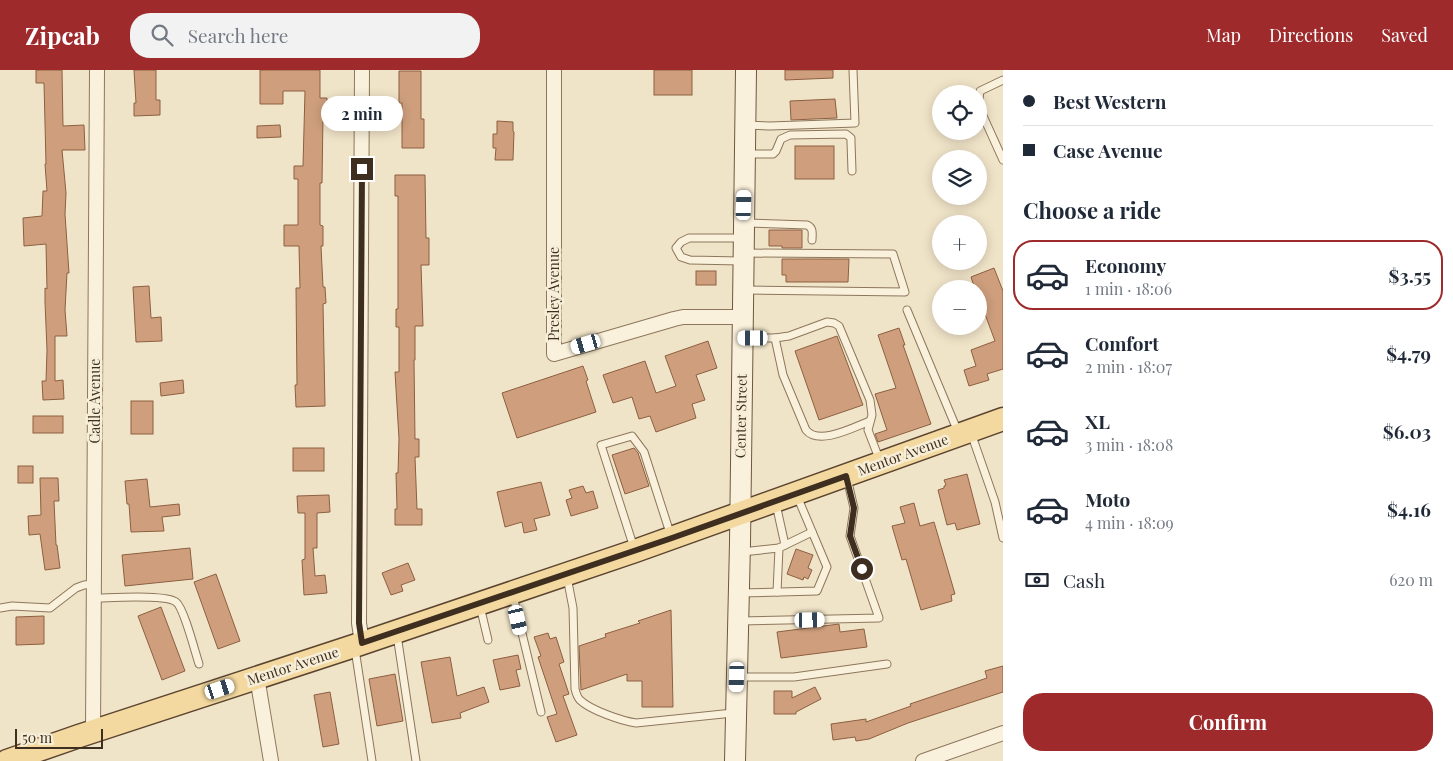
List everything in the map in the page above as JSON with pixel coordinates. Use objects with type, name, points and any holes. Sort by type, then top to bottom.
[{"type":"main road","name":"Center Street","points":[[735,761],[746,70]]},
{"type":"main road","name":"Mentor Avenue","points":[[7,761],[635,551],[1003,419]]},
{"type":"street","name":"Cadle Avenue","points":[[93,731],[97,70]]},
{"type":"street","points":[[358,644],[362,70]]},
{"type":"street","name":"Presley Avenue","points":[[554,70],[554,354],[674,319],[742,317]]},
{"type":"street","points":[[257,677],[271,761]]},
{"type":"street","points":[[923,761],[1003,733]]},
{"type":"lane","points":[[746,125],[855,123],[853,70]]},
{"type":"lane","points":[[987,88],[1003,80]]},
{"type":"lane","points":[[987,125],[1003,160]]},
{"type":"lane","points":[[745,154],[773,154],[781,139],[790,135],[846,134],[851,142],[852,171]]},
{"type":"lane","points":[[743,290],[905,292],[893,254],[743,244],[688,238],[676,248],[681,257],[690,260],[743,244],[807,225],[812,230],[812,240]]},
{"type":"lane","points":[[906,310],[965,432],[995,502],[1003,538]]},
{"type":"lane","points":[[742,338],[775,338],[796,334],[827,322],[839,326],[870,400],[872,410],[868,430],[881,463]]},
{"type":"lane","points":[[775,338],[783,375],[806,430],[810,435],[825,437],[870,421]]},
{"type":"lane","points":[[635,551],[601,445],[632,436],[644,452],[672,538]]},
{"type":"lane","points":[[738,621],[879,618],[850,536],[854,508],[846,476]]},
{"type":"lane","points":[[738,593],[817,591],[827,567],[796,494]]},
{"type":"lane","points":[[775,501],[782,547],[778,592]]},
{"type":"lane","points":[[739,552],[782,547],[812,532]]},
{"type":"lane","points":[[566,574],[573,608],[575,689],[578,698],[586,705],[624,722],[636,724],[736,713]]},
{"type":"lane","points":[[0,608],[12,606],[50,608],[76,588],[84,585],[94,591],[164,598],[176,602],[182,612],[199,664]]},
{"type":"lane","points":[[512,592],[541,712]]},
{"type":"lane","points":[[480,603],[488,640]]},
{"type":"lane","points":[[396,631],[416,761]]},
{"type":"lane","points":[[358,644],[372,761]]},
{"type":"lane","points":[[737,677],[794,677],[887,664]]},
{"type":"building","points":[[36,70],[62,70],[63,126],[84,125],[85,150],[62,150],[66,193],[65,214],[69,273],[67,273],[65,310],[67,336],[55,336],[55,381],[63,380],[64,399],[43,400],[42,381],[46,381],[47,350],[45,302],[45,288],[47,289],[46,244],[24,246],[23,218],[42,216],[43,191],[47,191],[44,83],[36,83]]},
{"type":"building","points":[[134,70],[156,70],[156,100],[160,100],[160,115],[134,116],[134,103],[136,103]]},
{"type":"building","points":[[260,70],[320,70],[320,98],[327,98],[327,115],[323,115],[322,183],[320,183],[320,225],[323,226],[323,246],[321,246],[323,287],[325,287],[326,303],[323,304],[325,406],[296,407],[296,288],[300,288],[299,246],[284,246],[284,225],[298,225],[298,179],[294,179],[294,166],[303,166],[305,91],[283,91],[283,104],[260,104]]},
{"type":"building","points":[[654,70],[692,70],[692,95],[654,95]]},
{"type":"building","points":[[785,70],[833,70],[833,78],[785,80]]},
{"type":"building","points":[[399,71],[421,71],[421,119],[424,119],[424,148],[402,148],[402,103],[399,103]]},
{"type":"building","points":[[835,99],[837,118],[791,120],[790,101]]},
{"type":"building","points":[[497,121],[513,122],[513,160],[495,160],[496,148],[493,148],[493,134],[497,134]]},
{"type":"building","points":[[280,125],[281,137],[257,138],[257,126]]},
{"type":"building","points":[[795,146],[834,146],[834,179],[795,179]]},
{"type":"building","points":[[395,175],[425,175],[426,238],[429,238],[429,265],[421,265],[423,326],[415,326],[414,360],[415,439],[419,439],[419,457],[415,457],[417,509],[422,509],[422,525],[395,525],[399,439],[395,372],[399,372],[399,327],[396,327],[396,309],[398,309],[398,196],[395,196]]},
{"type":"building","points":[[769,230],[802,230],[802,248],[769,246]]},
{"type":"building","points":[[782,259],[849,259],[848,282],[786,282],[786,275],[782,275]]},
{"type":"building","points":[[994,268],[1003,291],[1003,369],[987,374],[989,380],[969,386],[964,370],[976,366],[971,350],[995,341],[987,320],[987,280],[972,280],[971,277]]},
{"type":"building","points":[[696,271],[716,271],[716,285],[696,285]]},
{"type":"building","points":[[149,286],[151,318],[161,317],[162,341],[136,342],[133,287]]},
{"type":"building","points":[[899,328],[905,345],[903,345],[931,424],[878,442],[875,434],[887,430],[875,394],[896,388],[878,335]]},
{"type":"building","points":[[837,336],[863,405],[819,420],[795,351]]},
{"type":"building","points":[[708,341],[717,368],[696,375],[705,400],[692,404],[696,418],[656,432],[650,416],[639,419],[632,397],[613,403],[603,375],[645,361],[656,393],[676,386],[665,356]]},
{"type":"building","points":[[583,366],[596,412],[517,438],[502,393]]},
{"type":"building","points":[[183,380],[184,393],[161,396],[160,383]]},
{"type":"building","points":[[131,401],[153,401],[153,434],[131,434]]},
{"type":"building","points":[[33,416],[63,416],[63,433],[33,433]]},
{"type":"building","points":[[293,448],[324,448],[324,471],[293,471]]},
{"type":"building","points":[[634,448],[638,453],[649,486],[625,494],[612,455]]},
{"type":"building","points":[[18,466],[33,466],[33,483],[18,483]]},
{"type":"building","points":[[967,474],[980,524],[957,530],[955,523],[947,525],[938,490],[946,485],[944,480]]},
{"type":"building","points":[[40,478],[58,478],[59,501],[54,501],[56,545],[60,568],[45,570],[40,534],[29,535],[28,516],[41,515]]},
{"type":"building","points":[[147,479],[150,507],[179,504],[180,515],[162,517],[164,531],[131,532],[125,481]]},
{"type":"building","points":[[541,482],[550,515],[534,519],[537,530],[524,533],[522,522],[505,527],[497,492]]},
{"type":"building","points":[[583,486],[586,493],[593,491],[598,508],[571,516],[566,500],[572,498],[569,490]]},
{"type":"building","points":[[329,495],[330,512],[317,513],[317,548],[313,548],[315,576],[325,575],[327,593],[304,595],[302,560],[305,559],[305,513],[298,513],[297,496]]},
{"type":"building","points":[[914,503],[920,526],[934,522],[955,594],[951,595],[952,601],[921,610],[906,559],[902,560],[892,526],[905,523],[900,507]]},
{"type":"building","points":[[190,548],[193,579],[125,586],[122,555]]},
{"type":"building","points":[[796,549],[813,555],[808,568],[812,570],[808,579],[804,577],[803,580],[787,574]]},
{"type":"building","points":[[408,563],[415,580],[401,585],[403,591],[391,595],[382,573]]},
{"type":"building","points":[[216,574],[240,641],[218,649],[194,582]]},
{"type":"building","points":[[161,607],[185,671],[162,680],[138,616]]},
{"type":"building","points":[[671,610],[673,707],[642,707],[642,681],[627,681],[627,674],[581,690],[579,646],[606,637],[605,634],[640,623],[638,621]]},
{"type":"building","points":[[44,616],[44,644],[16,645],[16,617]]},
{"type":"building","points":[[839,624],[840,632],[864,629],[867,647],[781,658],[777,632]]},
{"type":"building","points":[[548,633],[550,639],[556,637],[564,662],[559,664],[569,694],[563,696],[577,735],[556,742],[547,717],[557,714],[538,657],[541,656],[534,637]]},
{"type":"building","points":[[518,655],[521,669],[516,670],[520,686],[500,690],[493,660]]},
{"type":"building","points":[[450,657],[457,696],[484,687],[489,702],[460,713],[461,718],[432,723],[421,662]]},
{"type":"building","points":[[1003,666],[1003,692],[908,723],[869,739],[856,741],[855,737],[833,740],[831,724],[866,719],[866,722],[911,706],[910,704],[987,678],[985,671]]},
{"type":"building","points":[[395,674],[403,721],[377,726],[369,679]]},
{"type":"building","points":[[815,687],[821,699],[796,712],[796,714],[774,714],[774,691],[792,691],[792,698]]},
{"type":"building","points":[[330,692],[339,744],[323,747],[314,695]]},
{"type":"route","points":[[362,169],[359,623],[362,643],[672,538],[846,476],[854,508],[850,536],[862,569]]}]
